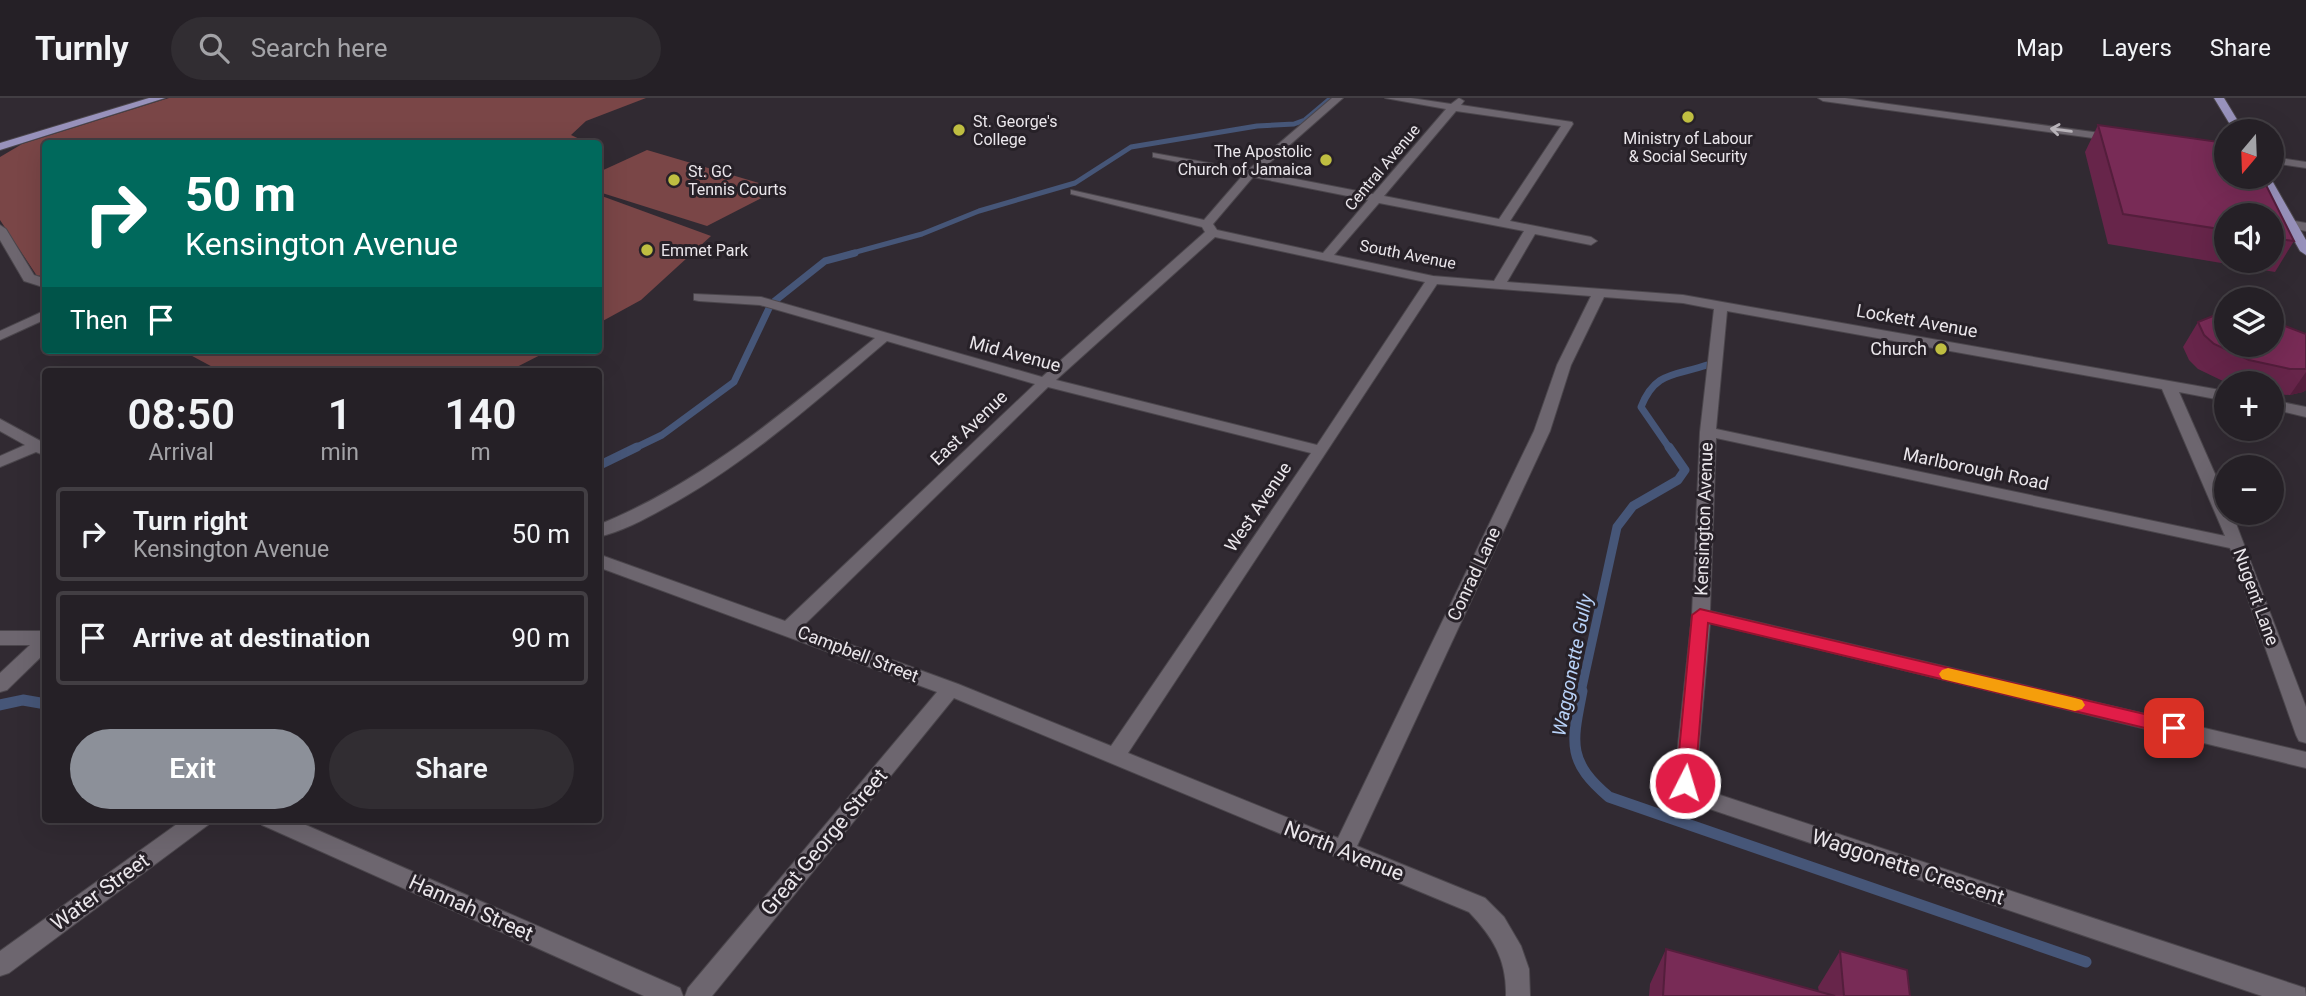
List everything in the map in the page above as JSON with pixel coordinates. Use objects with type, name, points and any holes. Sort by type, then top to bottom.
[{"type":"main road","points":[[0,147],[160,98]]},
{"type":"main road","points":[[2219,98],[2232,119]]},
{"type":"main road","points":[[2270,189],[2306,251]]},
{"type":"street","name":"East Avenue","points":[[790,628],[1045,382],[1209,229],[1251,173],[1338,98]]},
{"type":"street","points":[[1390,98],[1457,103],[1569,124],[1503,223]]},
{"type":"street","points":[[1823,98],[2133,140]]},
{"type":"street","points":[[1921,98],[1921,111]]},
{"type":"street","name":"Central Avenue","points":[[1327,256],[1457,103]]},
{"type":"street","points":[[1157,155],[1591,241]]},
{"type":"street","points":[[2284,162],[2306,165]]},
{"type":"street","name":"South Avenue","points":[[1074,192],[1209,229],[1433,280],[1599,294]]},
{"type":"street","points":[[2289,224],[2306,227]]},
{"type":"street","points":[[0,229],[29,278],[42,283]]},
{"type":"street","points":[[1498,286],[1531,229]]},
{"type":"street","name":"West Avenue","points":[[1115,755],[1433,280]]},
{"type":"street","name":"Lockett Avenue","points":[[1599,294],[1682,299],[2214,394]]},
{"type":"street","name":"Conrad Lane","points":[[1343,852],[1542,430],[1564,365],[1599,294]]},
{"type":"street","name":"Mid Avenue","points":[[699,297],[761,301],[883,338],[1045,382],[1321,451]]},
{"type":"street","name":"Kensington Avenue","points":[[1721,306],[1708,432],[1700,615],[2306,760]]},
{"type":"street","points":[[0,335],[42,316]]},
{"type":"street","points":[[602,530],[663,502],[750,446],[883,338]]},
{"type":"street","name":"Nugent Lane","points":[[2168,385],[2237,544],[2306,735]]},
{"type":"street","points":[[2284,407],[2306,412]]},
{"type":"street","points":[[0,424],[41,448]]},
{"type":"street","name":"Marlborough Road","points":[[1708,432],[2237,544]]},
{"type":"street","points":[[0,462],[41,448]]},
{"type":"street","name":"Campbell Street","points":[[602,561],[790,628],[1115,755]]},
{"type":"street","name":"Waggonette Crescent","points":[[1700,615],[1685,783],[1689,791],[1699,797],[2296,996]]},
{"type":"street","points":[[0,638],[42,639]]},
{"type":"street","points":[[0,685],[42,643]]},
{"type":"street","name":"Great George Street","points":[[696,996],[951,689]]},
{"type":"street","name":"North Avenue","points":[[1115,755],[1343,852],[1477,905],[1500,927],[1514,954],[1519,982],[1518,996]]},
{"type":"street","name":"Water Street","points":[[0,965],[195,823]]},
{"type":"street","name":"Hannah Street","points":[[279,823],[671,996]]},
{"type":"shaded area","points":[[169,98],[646,98],[586,121],[571,135],[582,140],[42,140],[42,275],[37,276],[0,220],[0,157],[22,144]]},
{"type":"shaded area","name":"St. GC Tennis Courts","points":[[647,150],[779,189],[707,226],[602,193],[602,171]]},
{"type":"shaded area","name":"Emmet Park","points":[[602,196],[711,236],[641,300],[602,321]]},
{"type":"shaded area","points":[[188,354],[542,354],[515,368],[214,368]]},
{"type":"building","points":[[2098,125],[2214,141],[2214,189],[2268,189],[2275,203],[2214,203],[2214,228],[2123,214]]},
{"type":"building","points":[[2284,221],[2294,241],[2284,240]]},
{"type":"building","points":[[2213,316],[2214,344],[2204,335],[2198,322]]},
{"type":"building","points":[[2284,326],[2306,334],[2306,369],[2290,369],[2242,357],[2284,357]]},
{"type":"building","points":[[1666,949],[1835,996],[1663,996]]},
{"type":"building","points":[[1840,951],[1907,970],[1910,996],[1844,996]]},
{"type":"waterway","points":[[849,254],[922,234],[979,211],[1075,183],[1131,147],[1257,126],[1294,124],[1305,120],[1331,98]]},
{"type":"waterway","points":[[633,449],[662,435],[734,382],[771,304],[825,261],[855,253]]},
{"type":"waterway","name":"Waggonette Gully","points":[[1670,449],[1641,407],[1647,395],[1660,381],[1707,365]]},
{"type":"waterway","points":[[602,464],[637,447]]},
{"type":"waterway","name":"Waggonette Gully","points":[[1581,692],[1617,527],[1633,506],[1678,480],[1685,470],[1669,447]]},
{"type":"waterway","name":"Waggonette Gully","points":[[1582,691],[1576,724],[1576,750],[1585,772],[1609,797],[2086,962]]},
{"type":"waterway","points":[[0,705],[23,700],[42,703]]},
{"type":"slow traffic","points":[[1948,674],[2075,705]]},
{"type":"place","name":"Ministry of Labour & Social Security","points":[[1688,117]]},
{"type":"place","name":"St. George's College","points":[[959,130]]},
{"type":"place","name":"The Apostolic Church of Jamaica","points":[[1326,160]]},
{"type":"place","name":"St. GC Tennis Courts","points":[[674,180]]},
{"type":"place","name":"Emmet Park","points":[[647,250]]},
{"type":"place","name":"Church","points":[[1941,349]]},
{"type":"route","points":[[1685,783],[1700,615],[2174,728]]}]
